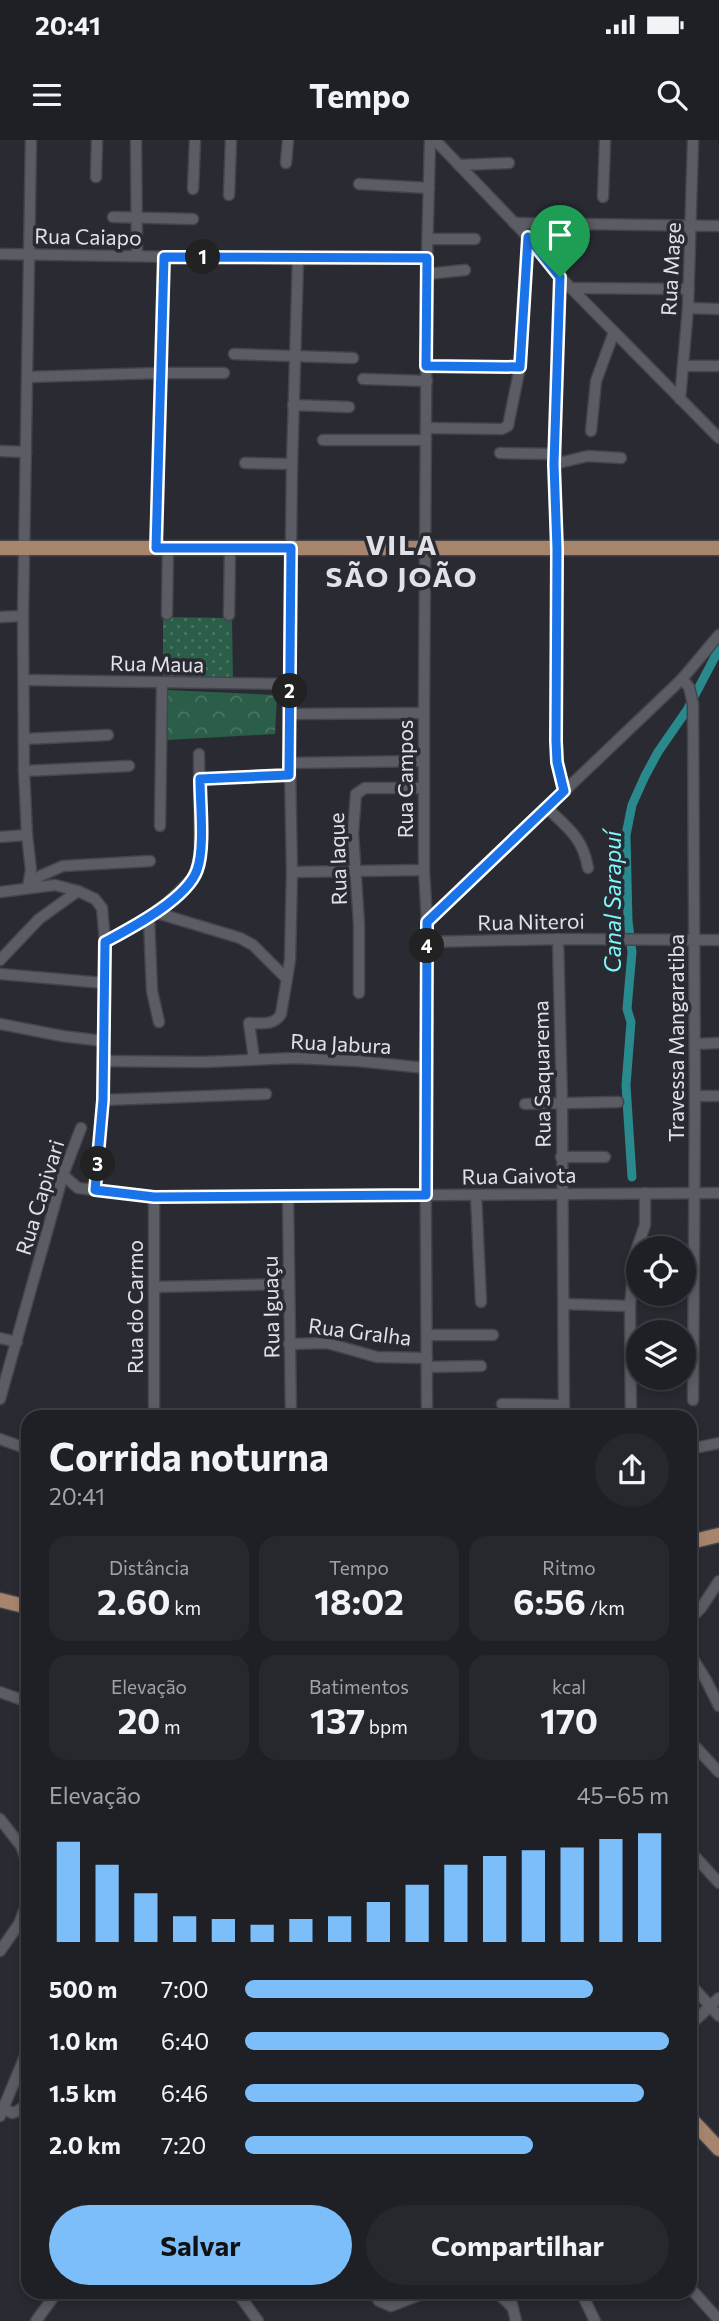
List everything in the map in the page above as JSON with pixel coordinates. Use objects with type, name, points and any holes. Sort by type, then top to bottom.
[{"type":"main road","points":[[0,548],[719,548]]},
{"type":"main road","points":[[697,1540],[719,1535]]},
{"type":"main road","points":[[0,1600],[21,1605]]},
{"type":"main road","points":[[697,2125],[719,2149]]},
{"type":"street","points":[[28,887],[31,870],[26,835],[23,616],[31,140]]},
{"type":"street","points":[[96,177],[97,140]]},
{"type":"street","points":[[136,140],[137,256]]},
{"type":"street","points":[[193,189],[195,140]]},
{"type":"street","points":[[229,195],[231,140]]},
{"type":"street","points":[[286,163],[288,140]]},
{"type":"street","points":[[432,140],[528,237],[560,277],[719,438]]},
{"type":"street","name":"Rua Campos","points":[[427,1410],[424,548],[427,258],[432,140]]},
{"type":"street","points":[[603,197],[605,140]]},
{"type":"street","name":"Rua Mage","points":[[680,399],[689,289],[693,140]]},
{"type":"street","points":[[459,165],[509,163]]},
{"type":"street","points":[[359,184],[429,188]]},
{"type":"street","points":[[113,217],[193,219]]},
{"type":"street","points":[[514,223],[719,226]]},
{"type":"street","points":[[426,428],[502,429],[508,426],[520,367],[528,237]]},
{"type":"street","points":[[428,239],[475,239]]},
{"type":"street","name":"Rua Caiapo","points":[[0,254],[298,259],[427,258]]},
{"type":"street","points":[[164,257],[159,373],[162,548],[167,614]]},
{"type":"street","points":[[254,1059],[249,1023],[271,1023],[281,1014],[290,960],[292,872],[289,713],[293,405],[298,259]]},
{"type":"street","points":[[427,274],[465,270]]},
{"type":"street","points":[[560,277],[554,459],[557,549],[556,741],[557,762],[564,791]]},
{"type":"street","points":[[571,288],[689,289]]},
{"type":"street","points":[[688,308],[719,309]]},
{"type":"street","points":[[591,431],[596,381],[614,332]]},
{"type":"street","points":[[234,354],[353,358]]},
{"type":"street","points":[[426,366],[520,367]]},
{"type":"street","points":[[683,366],[719,366]]},
{"type":"street","points":[[27,377],[224,373]]},
{"type":"street","points":[[363,379],[427,381]]},
{"type":"street","points":[[293,405],[349,407]]},
{"type":"street","points":[[323,440],[426,440]]},
{"type":"street","points":[[0,452],[26,452]]},
{"type":"street","points":[[500,453],[554,459],[621,458]]},
{"type":"street","points":[[245,463],[292,464]]},
{"type":"street","points":[[229,615],[230,548]]},
{"type":"street","points":[[0,617],[23,616]]},
{"type":"street","points":[[427,922],[682,679],[719,635]]},
{"type":"street","name":"Travessa Mangaratiba","points":[[682,679],[691,692],[693,704],[695,1193],[690,1320]]},
{"type":"street","name":"Rua Maua","points":[[24,680],[290,684]]},
{"type":"street","points":[[160,826],[162,683]]},
{"type":"street","points":[[289,713],[424,713]]},
{"type":"street","points":[[24,739],[108,735]]},
{"type":"street","points":[[105,942],[153,916],[187,885],[199,868],[199,754]]},
{"type":"street","points":[[289,762],[424,761]]},
{"type":"street","points":[[24,771],[129,766]]},
{"type":"street","points":[[200,779],[289,775]]},
{"type":"street","name":"Rua Iaque","points":[[359,993],[359,924],[353,833],[356,793],[365,788],[424,789]]},
{"type":"street","points":[[547,808],[580,841],[589,868]]},
{"type":"street","points":[[0,837],[26,835]]},
{"type":"street","points":[[28,887],[40,876],[63,866],[150,861]]},
{"type":"street","points":[[292,872],[424,870]]},
{"type":"street","points":[[0,892],[55,885],[78,891]]},
{"type":"street","points":[[0,960],[39,919],[78,891]]},
{"type":"street","name":"Rua Capivari","points":[[78,891],[101,905],[105,942],[103,1100],[95,1190]]},
{"type":"street","points":[[153,916],[240,938],[253,945],[287,979]]},
{"type":"street","points":[[153,916],[152,990],[159,1022]]},
{"type":"street","name":"Rua Niteroi","points":[[427,942],[558,939],[719,940]]},
{"type":"street","name":"Rua Saquarema","points":[[558,939],[562,1104],[563,1410]]},
{"type":"street","points":[[0,974],[104,983]]},
{"type":"street","points":[[0,1024],[103,1041]]},
{"type":"street","points":[[695,1044],[719,1043]]},
{"type":"street","name":"Rua Jabura","points":[[103,1061],[202,1062],[327,1058],[425,1068]]},
{"type":"street","points":[[103,1100],[266,1094]]},
{"type":"street","points":[[695,1096],[719,1096]]},
{"type":"street","points":[[525,1104],[618,1102]]},
{"type":"street","name":"Rua Capivari","points":[[0,1399],[63,1175],[81,1128]]},
{"type":"street","points":[[561,1157],[605,1157]]},
{"type":"street","name":"Rua Gaivota","points":[[63,1175],[78,1188],[154,1197],[719,1193]]},
{"type":"street","points":[[641,1193],[645,1225],[641,1236]]},
{"type":"street","points":[[477,1195],[481,1302]]},
{"type":"street","name":"Rua Iguaçu","points":[[288,1196],[291,1410]]},
{"type":"street","name":"Rua do Carmo","points":[[154,1197],[154,1410]]},
{"type":"street","points":[[154,1287],[289,1284]]},
{"type":"street","points":[[564,1304],[626,1306]]},
{"type":"street","points":[[630,1306],[631,1320]]},
{"type":"street","points":[[427,1335],[493,1335]]},
{"type":"street","points":[[0,1338],[17,1342]]},
{"type":"street","name":"Rua Gralha","points":[[289,1344],[327,1343],[377,1357],[481,1366]]},
{"type":"street","points":[[631,1410],[632,1390]]},
{"type":"street","name":"Travessa Mangaratiba","points":[[692,1390],[693,1400]]},
{"type":"street","points":[[502,1404],[563,1405]]},
{"type":"street","points":[[0,1439],[21,1446]]},
{"type":"street","points":[[697,1448],[719,1443]]},
{"type":"street","points":[[697,1612],[719,1581]]},
{"type":"street","points":[[697,1665],[719,1706]]},
{"type":"street","points":[[0,1692],[21,1700]]},
{"type":"street","points":[[697,1748],[719,1772]]},
{"type":"street","points":[[0,1819],[21,1846]]},
{"type":"street","points":[[697,1859],[719,1883]]},
{"type":"street","points":[[0,1951],[21,1919]]},
{"type":"street","points":[[697,1992],[719,2016]]},
{"type":"street","points":[[697,2019],[719,1998]]},
{"type":"street","points":[[21,2065],[1,2110],[12,2113],[21,2109]]},
{"type":"street","points":[[697,2296],[719,2320]]},
{"type":"street","points":[[36,2321],[51,2299]]},
{"type":"street","points":[[242,2299],[258,2321]]},
{"type":"street","points":[[378,2299],[391,2306],[409,2299]]},
{"type":"street","points":[[504,2299],[511,2306]]},
{"type":"street","points":[[510,2299],[513,2320]]},
{"type":"street","points":[[584,2299],[595,2321]]},
{"type":"green space","points":[[163,617],[232,618],[233,681],[163,679]]},
{"type":"green space","points":[[168,690],[277,695],[275,734],[167,740]]},
{"type":"waterway","name":"Canal Sarapuí","points":[[632,1177],[626,1085],[631,1022],[627,1009],[632,952],[628,921],[626,835],[632,805],[645,776],[687,710],[719,649]]},
{"type":"district","name":"VILA SÃO JOÃO","points":[[402,560]]},
{"type":"route","points":[[528,237],[560,277],[554,464],[557,549],[555,639],[557,762],[564,791],[427,922],[426,1195],[154,1197],[95,1190],[103,1100],[105,942],[149,919],[195,876],[199,868],[200,854],[200,779],[289,775],[291,548],[156,548],[164,257],[427,258],[426,366],[520,367],[528,237]]}]
